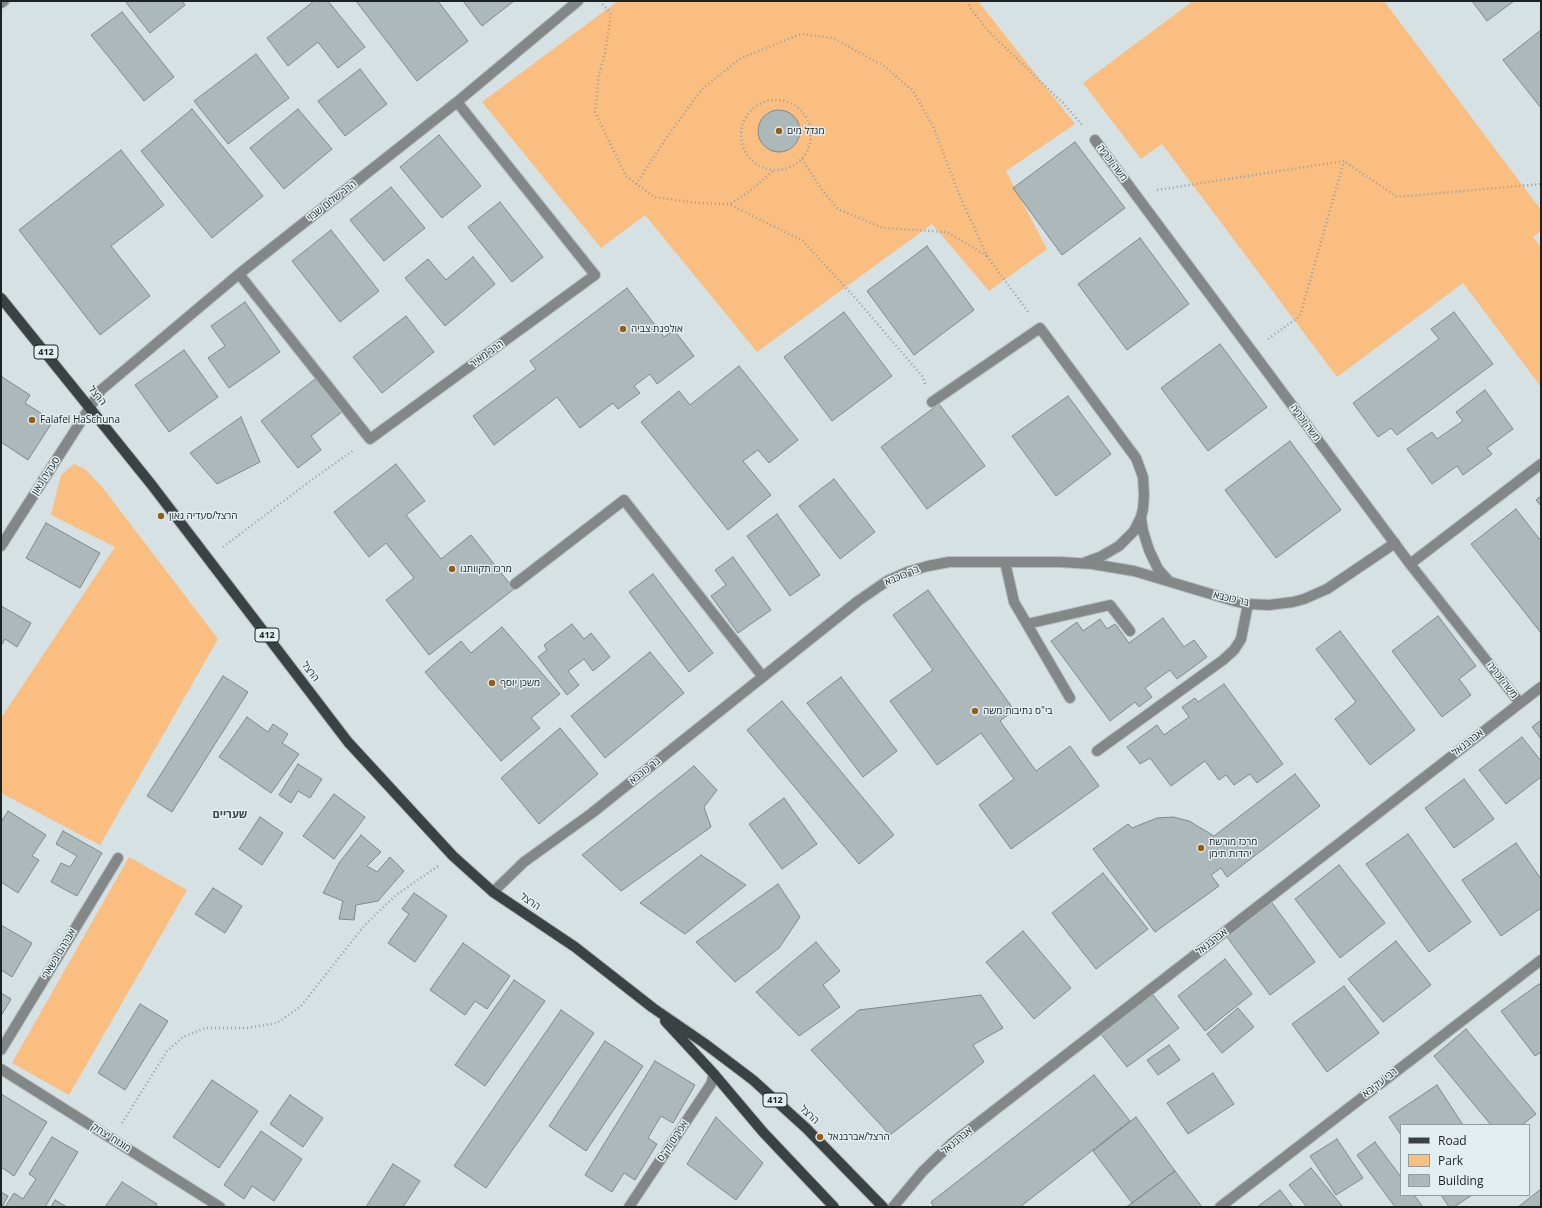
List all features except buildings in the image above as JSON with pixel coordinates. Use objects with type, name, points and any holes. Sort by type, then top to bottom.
[{"type":"main road","name":"הרצל","points":[[1,298],[90,406],[151,484],[348,742],[453,856],[493,892],[575,946],[653,1008],[704,1043],[753,1080],[806,1128],[883,1207]]},
{"type":"main road","name":"הרצל","points":[[653,1008],[714,1074],[764,1132],[834,1207]]},
{"type":"street","name":"הרב שלום שבזי","points":[[90,406],[101,390],[239,274],[457,102],[578,1]]},
{"type":"street","name":"הרב מאיר","points":[[370,439],[595,274],[457,102]]},
{"type":"street","name":"משה זכריה","points":[[1095,140],[1410,564],[1520,703]]},
{"type":"street","points":[[239,274],[370,439]]},
{"type":"street","points":[[932,402],[1040,328],[1136,458],[1144,483],[1144,502],[1141,517],[1142,531],[1158,569],[1168,581]]},
{"type":"street","name":"סעדיה גאון","points":[[1,546],[90,406]]},
{"type":"street","points":[[1410,564],[1541,464]]},
{"type":"street","points":[[515,584],[624,500],[763,677]]},
{"type":"street","points":[[1081,563],[1100,557],[1119,546],[1129,537],[1141,517]]},
{"type":"street","name":"בר כוכבא","points":[[493,892],[524,862],[592,813],[858,601],[877,587],[897,576],[939,564],[1005,562],[1081,563],[1113,566],[1134,571],[1222,598],[1248,604],[1281,604],[1316,594],[1338,583],[1395,543]]},
{"type":"street","points":[[1005,562],[1014,602],[1070,698]]},
{"type":"street","points":[[1097,751],[1223,660],[1234,650],[1241,639],[1248,604]]},
{"type":"street","points":[[1027,624],[1110,605],[1130,631]]},
{"type":"street","name":"אברבנאל","points":[[893,1207],[924,1171],[951,1144],[1541,687]]},
{"type":"street","name":"אברהם בשארי","points":[[1,1050],[118,858]]},
{"type":"street","name":"רבי עקיבא","points":[[1220,1207],[1541,960]]},
{"type":"street","name":"מוגזח יצחק","points":[[1,1070],[220,1207]]},
{"type":"street","name":"אפרים זק\"ס","points":[[629,1207],[711,1084],[714,1074]]},
{"type":"path","points":[[600,1],[611,14],[606,53],[599,74],[595,112],[626,176],[654,198],[697,203],[730,204],[803,241],[857,300],[922,377],[932,402]]},
{"type":"path","points":[[967,1],[971,9],[988,31],[1063,103],[1095,140]]},
{"type":"path","points":[[636,184],[669,134],[702,90],[741,58],[801,34],[833,38],[884,66],[913,91],[933,126],[959,194],[987,256],[1040,328]]},
{"type":"path","points":[[783,100],[795,104],[804,113],[810,124],[812,136],[809,148],[802,159],[786,169],[774,170],[762,167],[751,160],[744,150],[741,142],[741,130],[744,118],[752,109],[763,102],[783,100]]},
{"type":"path","points":[[802,159],[822,191],[838,209],[882,228],[947,232],[987,256]]},
{"type":"path","points":[[1134,193],[1344,161],[1397,197],[1541,184]]},
{"type":"path","points":[[1252,351],[1300,316],[1344,161]]},
{"type":"path","points":[[730,204],[750,191],[774,170]]},
{"type":"path","points":[[208,558],[310,481],[370,439]]},
{"type":"path","points":[[112,1139],[168,1051],[183,1037],[205,1028],[246,1028],[277,1023],[300,1006],[364,926],[396,895],[453,856]]},
{"type":"green space","points":[[618,1],[978,1],[1075,124],[1006,171],[1047,249],[989,291],[932,224],[757,352],[645,215],[601,248],[482,102]]},
{"type":"green space","points":[[1193,1],[1384,1],[1541,210],[1541,231],[1533,237],[1541,248],[1541,387],[1463,283],[1337,377],[1162,144],[1141,159],[1083,83]]},
{"type":"green space","points":[[74,464],[85,469],[103,488],[218,639],[100,845],[1,793],[1,718],[115,547],[51,515],[61,475]]},
{"type":"green space","points":[[129,857],[187,890],[69,1095],[12,1063]]},
{"type":"place","name":"מגדל מים","points":[[779,131]]},
{"type":"place","name":"אולפנת צביה","points":[[623,329]]},
{"type":"place","name":"Falafel HaSchuna","points":[[32,420]]},
{"type":"place","name":"הרצל/סעדיה גאון","points":[[161,516]]},
{"type":"place","name":"מרכז תקוותנו","points":[[452,569]]},
{"type":"place","name":"משכן יוסף","points":[[492,683]]},
{"type":"place","name":"בי\"ס נתיבות משה","points":[[975,711]]},
{"type":"place","name":"מרכז מורשת יהדות תימן","points":[[1201,848]]},
{"type":"place","name":"הרצל/אברבנאל","points":[[820,1137]]},
{"type":"district","name":"שעריים","points":[[230,815]]}]
